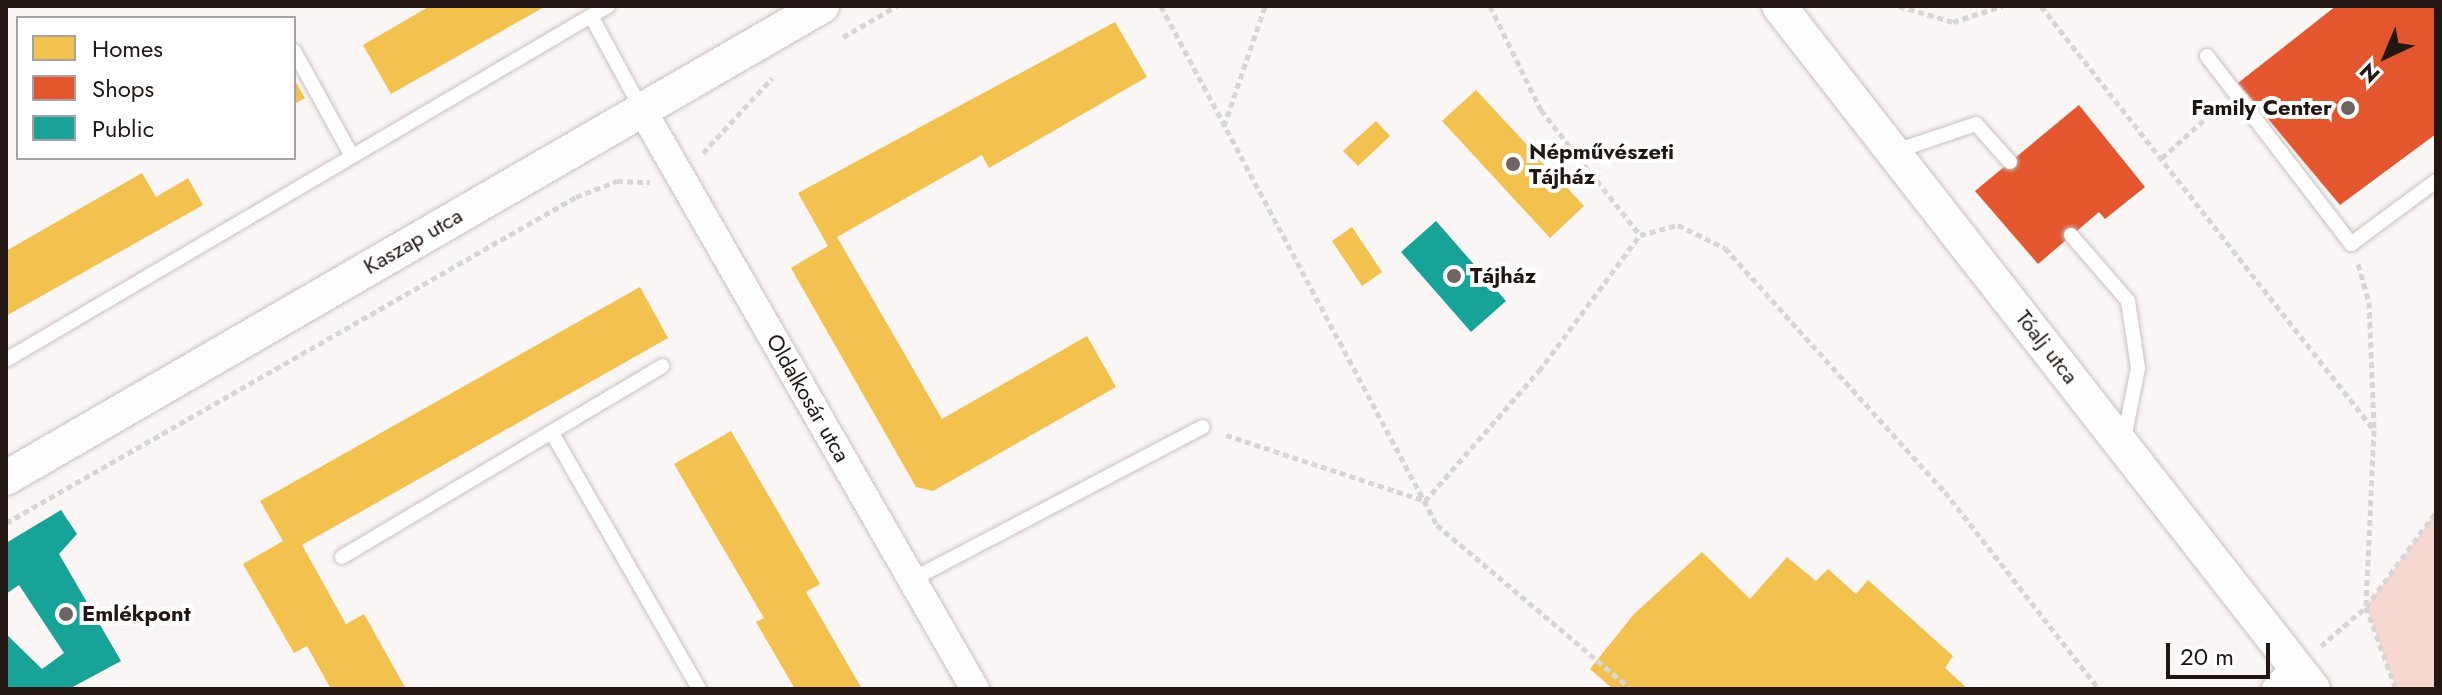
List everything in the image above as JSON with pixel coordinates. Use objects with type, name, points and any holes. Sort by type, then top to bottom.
[{"type":"street","name":"Kaszap utca","points":[[6,478],[822,6]]},
{"type":"street","name":"Tóalj utca","points":[[1779,6],[2123,443],[2295,682]]},
{"type":"street","name":"Oldalkosár utca","points":[[641,108],[975,689]]},
{"type":"lane","points":[[6,360],[608,6]]},
{"type":"lane","points":[[591,16],[641,108]]},
{"type":"lane","points":[[296,55],[352,156]]},
{"type":"lane","points":[[2207,56],[2351,244],[2436,181]]},
{"type":"lane","points":[[1893,152],[1976,124],[2010,162]]},
{"type":"lane","points":[[2071,235],[2128,301],[2138,368],[2123,443]]},
{"type":"lane","points":[[342,557],[662,366]]},
{"type":"lane","points":[[913,579],[1203,427]]},
{"type":"lane","points":[[552,433],[699,689]]},
{"type":"path","points":[[829,45],[897,6]]},
{"type":"path","points":[[1161,6],[1437,525],[1631,689]]},
{"type":"path","points":[[1224,127],[1265,6]]},
{"type":"path","points":[[1490,6],[1541,110],[1640,235]]},
{"type":"path","points":[[1899,6],[1953,22],[2002,6]]},
{"type":"path","points":[[2041,6],[2374,430]]},
{"type":"path","points":[[6,523],[576,197],[617,181],[638,186],[679,174],[788,68]]},
{"type":"path","points":[[2162,158],[2234,92]]},
{"type":"path","points":[[1425,501],[1539,371],[1640,235],[1678,225],[1725,248],[1945,492],[2099,689]]},
{"type":"path","points":[[2351,244],[2369,302],[2374,430],[2366,607],[2396,689]]},
{"type":"path","points":[[1203,427],[1425,501]]},
{"type":"path","points":[[2295,682],[2366,607],[2436,512]]},
{"type":"shaded area","points":[[2436,512],[2436,689],[2396,689],[2366,607]]},
{"type":"building: Homes","points":[[430,6],[546,6],[391,94],[363,45]]},
{"type":"building: Homes","points":[[1115,22],[1147,77],[989,168],[982,155],[837,237],[942,419],[1087,336],[1116,387],[933,491],[916,487],[791,268],[828,246],[798,193]]},
{"type":"building: Homes","points":[[296,82],[305,98],[296,103]]},
{"type":"building: Homes","name":"Népművészeti Tájház","points":[[1476,90],[1584,206],[1550,238],[1442,121]]},
{"type":"building: Homes","points":[[1376,121],[1390,136],[1358,166],[1343,151]]},
{"type":"building: Homes","points":[[142,173],[156,197],[188,178],[203,205],[6,316],[6,251]]},
{"type":"building: Homes","points":[[1352,227],[1382,272],[1362,286],[1332,241]]},
{"type":"building: Homes","points":[[640,287],[668,338],[302,545],[346,624],[364,614],[406,689],[331,689],[307,646],[294,653],[243,564],[283,541],[260,501]]},
{"type":"building: Homes","points":[[731,431],[820,584],[806,592],[862,689],[795,689],[756,622],[764,618],[674,464]]},
{"type":"building: Homes","points":[[1702,552],[1750,599],[1787,557],[1816,581],[1828,569],[1856,594],[1868,580],[1953,656],[1945,668],[1968,689],[1613,689],[1590,669],[1634,614]]},
{"type":"building: Shops","name":"Family Center","points":[[2336,6],[2436,6],[2436,134],[2340,205],[2238,83]]},
{"type":"building: Shops","points":[[2079,105],[2145,187],[2105,219],[2099,212],[2038,264],[1975,191]]},
{"type":"building: Public","name":"Tájház","points":[[1436,221],[1506,301],[1471,332],[1401,252]]},
{"type":"building: Public","name":"Emlékpont","points":[[61,510],[77,534],[59,554],[121,661],[69,689],[6,689],[6,634],[42,669],[64,653],[19,585],[6,594],[6,543]]},
{"type":"place","name":"Family Center","points":[[2348,108]]},
{"type":"place","name":"Népművészeti Tájház","points":[[1513,164]]},
{"type":"place","name":"Tájház","points":[[1454,276]]},
{"type":"place","name":"Emlékpont","points":[[66,614]]}]
